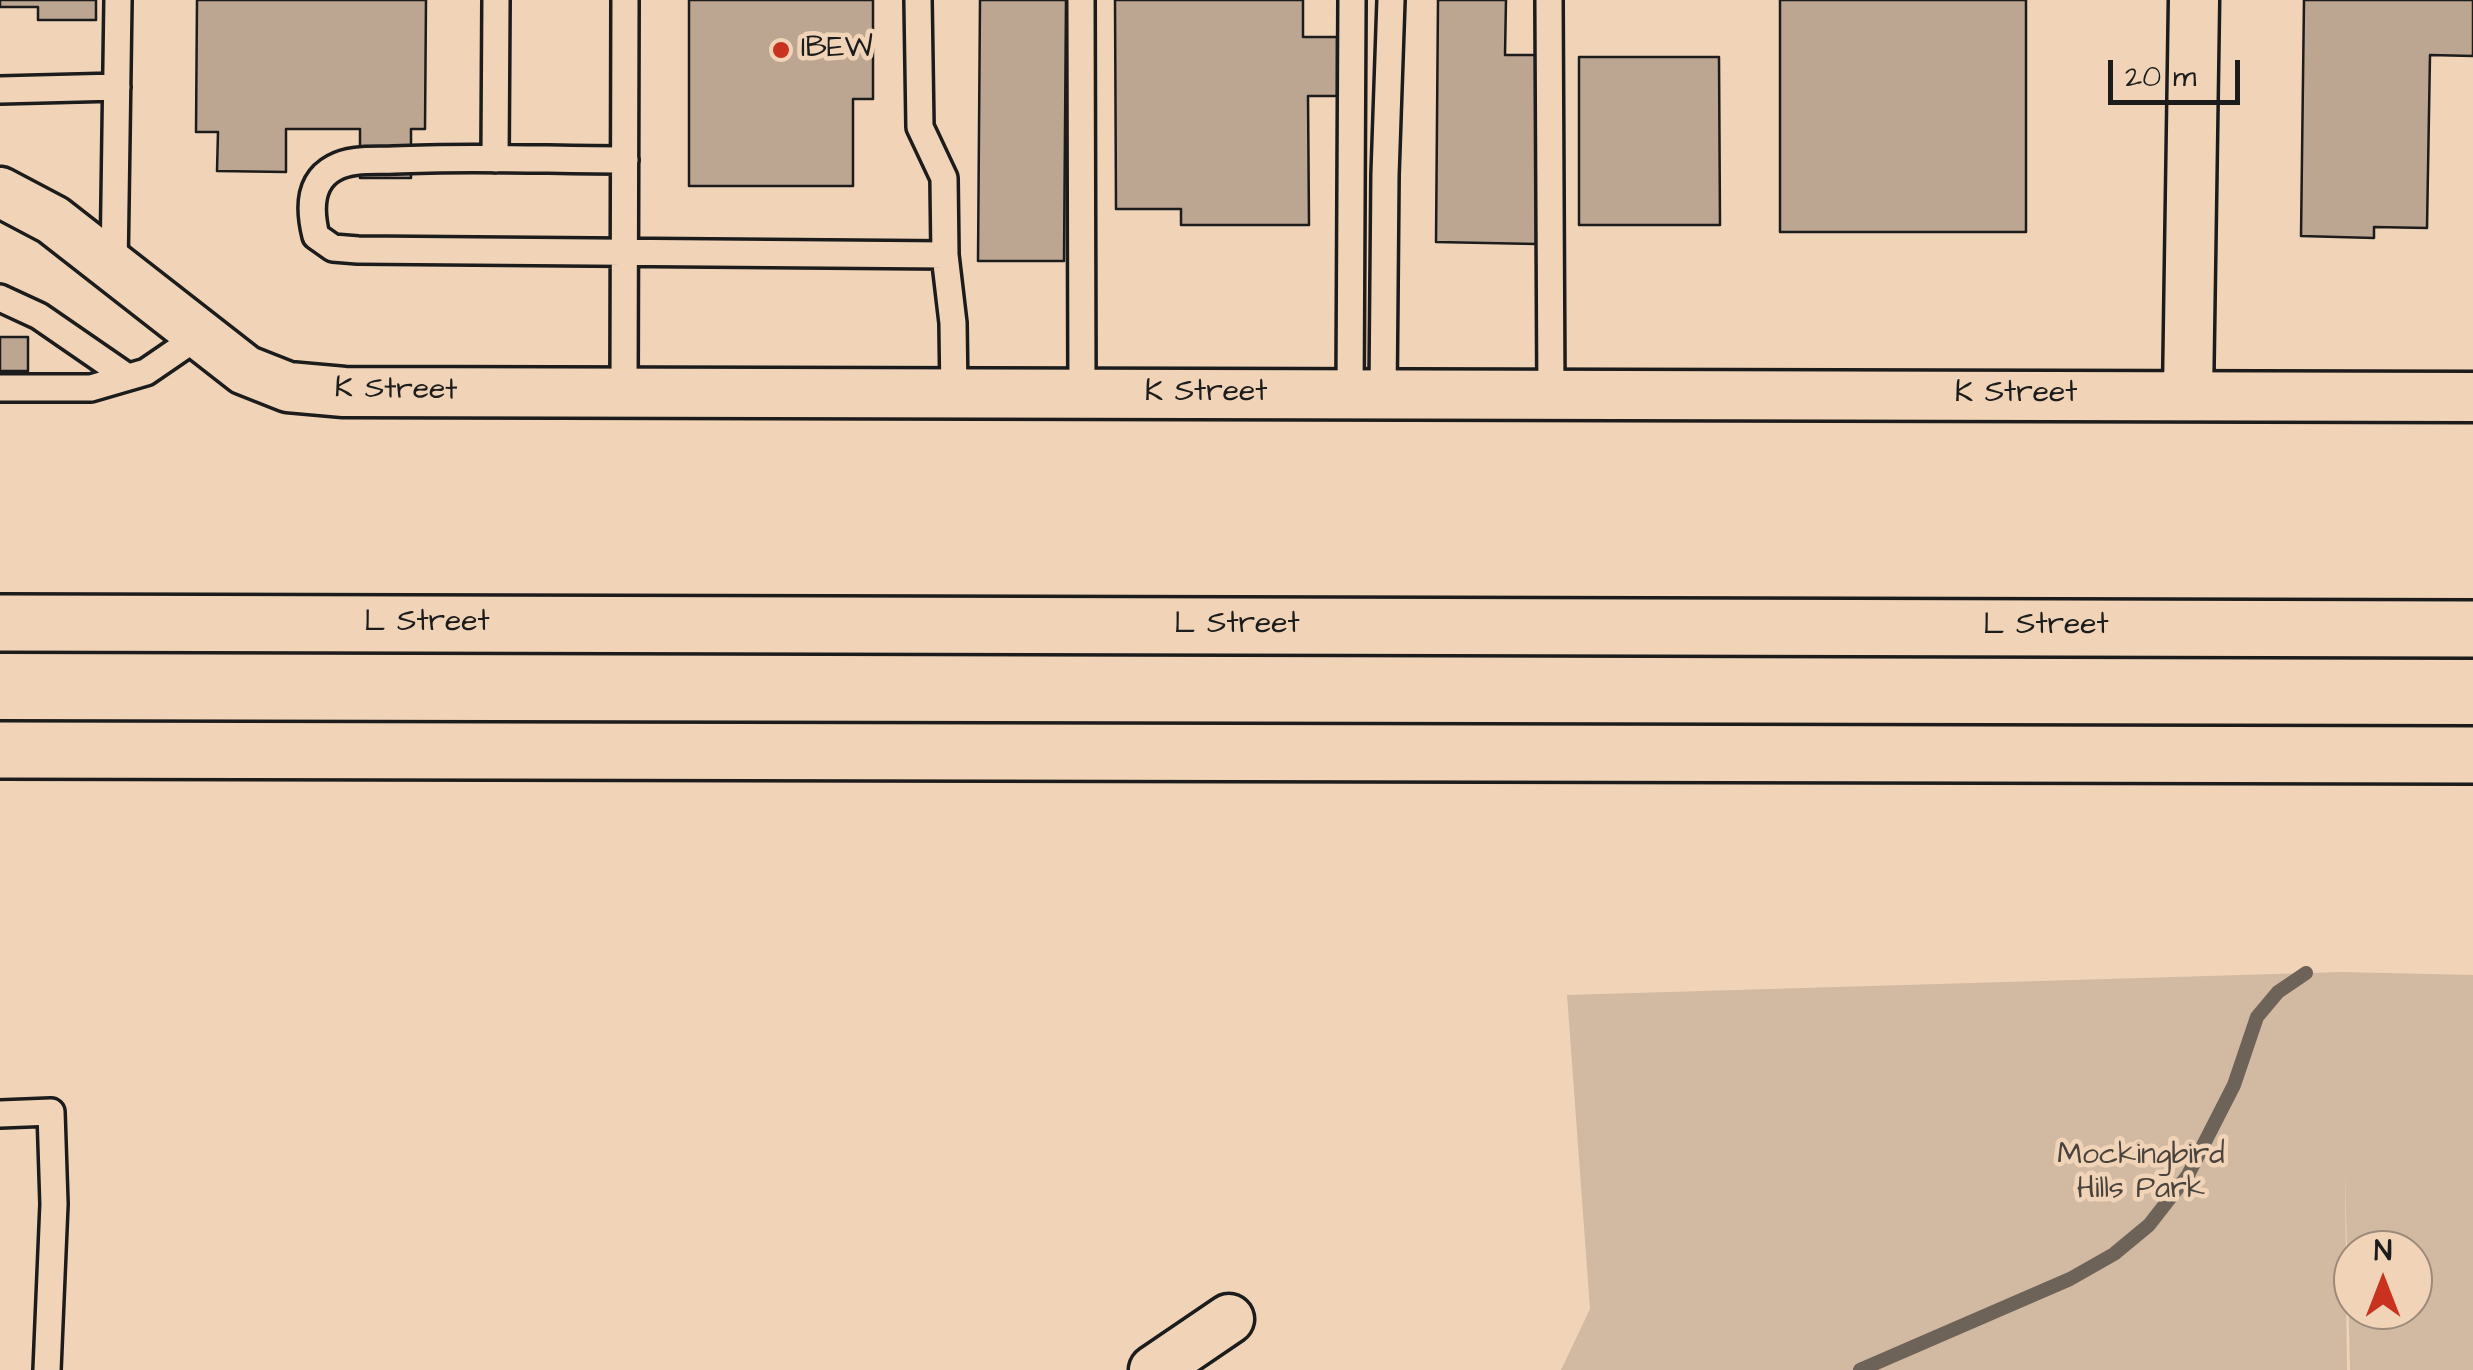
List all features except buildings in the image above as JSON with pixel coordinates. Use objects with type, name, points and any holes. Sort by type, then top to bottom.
[{"type":"main road","name":"L Street","points":[[0,623],[2473,629]]},
{"type":"main road","points":[[0,750],[2473,756]]},
{"type":"street","points":[[2188,395],[2194,0]]},
{"type":"street","name":"K Street","points":[[0,192],[53,220],[245,370],[288,386],[344,392],[2473,397]]},
{"type":"street","points":[[1154,1370],[1229,1319]]},
{"type":"lane","points":[[114,268],[118,0]]},
{"type":"lane","points":[[495,160],[496,0]]},
{"type":"lane","points":[[624,393],[625,0]]},
{"type":"lane","points":[[918,0],[920,127],[944,178],[954,394]]},
{"type":"lane","points":[[1081,0],[1082,394]]},
{"type":"lane","points":[[1352,0],[1367,394]]},
{"type":"lane","points":[[1367,394],[1385,175],[1391,0]]},
{"type":"lane","points":[[1549,0],[1551,394]]},
{"type":"lane","points":[[0,90],[117,87]]},
{"type":"lane","points":[[625,160],[352,162],[333,168],[319,181],[310,214],[316,236],[333,248],[358,250],[945,255]]},
{"type":"lane","points":[[0,298],[40,316],[126,376]]},
{"type":"lane","points":[[0,388],[92,388],[146,372],[200,334]]},
{"type":"lane","points":[[0,1114],[50,1112],[54,1204],[47,1370]]},
{"type":"green space","name":"Mockingbird Hills Park","points":[[2342,972],[2473,975],[2473,1370],[2350,1370],[2349,1330],[2433,1330],[2433,1230],[2346,1230],[2345,1171],[2346,1230],[2333,1230],[2333,1330],[2347,1330],[2347,1370],[1561,1370],[1590,1309],[1567,995]]},
{"type":"waterway","points":[[1860,1370],[2070,1279],[2114,1254],[2149,1225],[2188,1175],[2234,1085],[2257,1017],[2278,992],[2306,973]]},
{"type":"place","name":"IBEW","points":[[781,50]]}]
